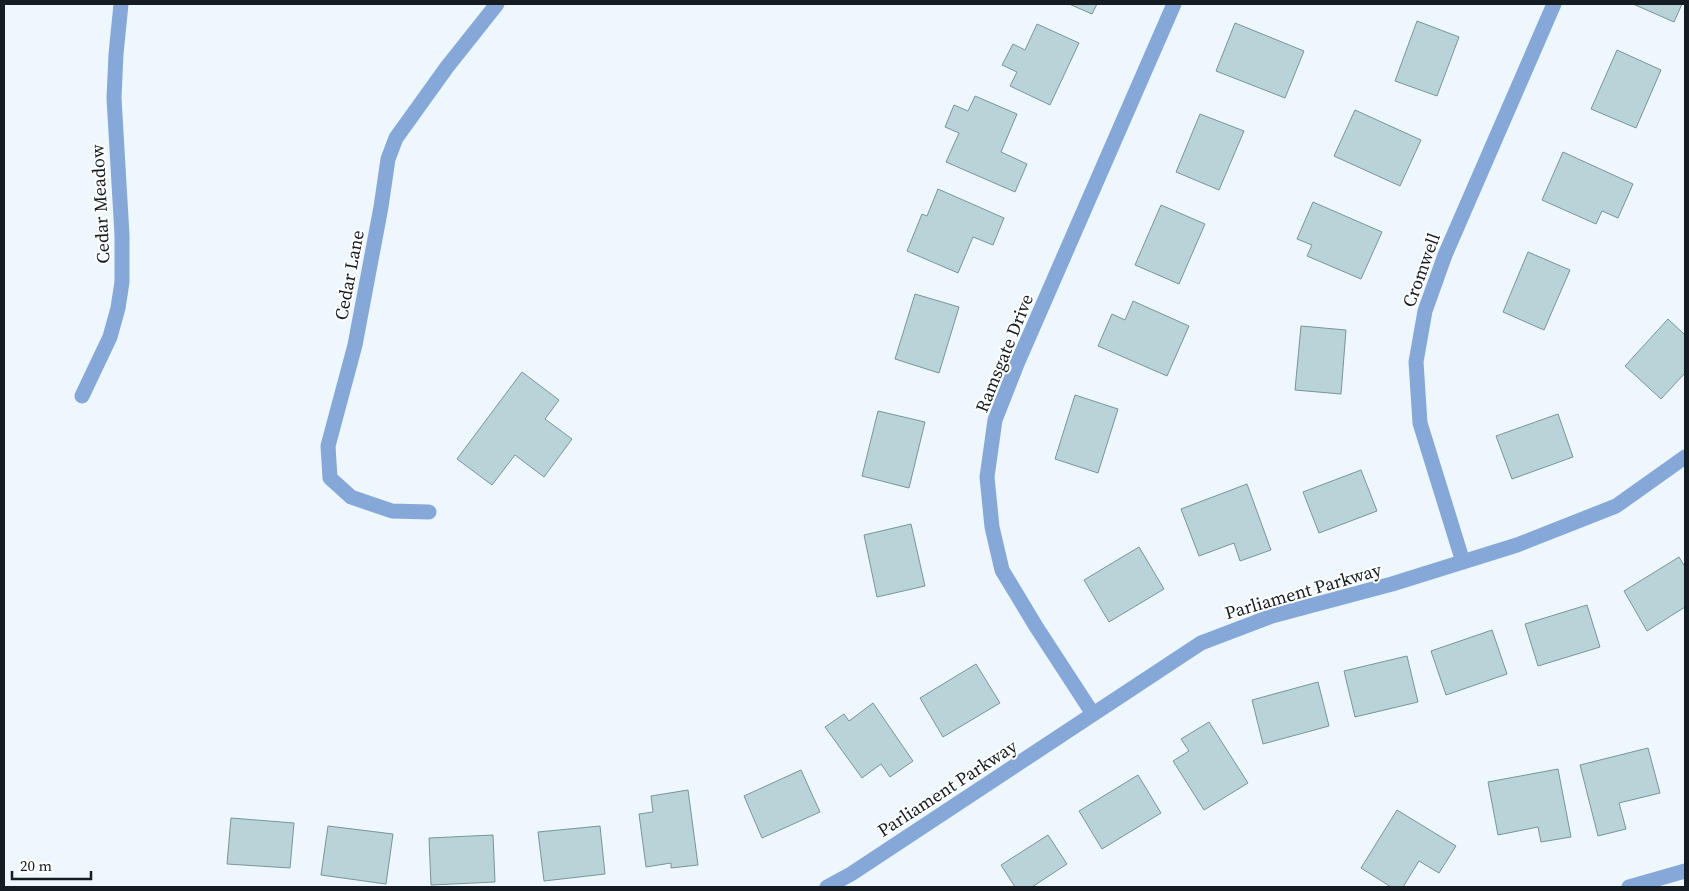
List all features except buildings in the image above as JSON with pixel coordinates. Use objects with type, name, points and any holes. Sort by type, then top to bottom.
[{"type":"street","name":"Cedar Meadow","points":[[82,396],[110,337],[118,308],[122,282],[122,235],[114,98],[121,4]]},
{"type":"street","name":"Cedar Lane","points":[[428,512],[392,511],[351,497],[330,478],[328,446],[355,345],[388,159],[396,138],[447,67],[497,4]]},
{"type":"street","name":"Ramsgate Drive","points":[[1093,714],[1002,570],[992,527],[987,477],[995,420],[1017,364],[1174,4]]},
{"type":"street","name":"Cromwell","points":[[1463,562],[1420,423],[1416,362],[1425,311],[1445,255],[1554,4]]},
{"type":"street","name":"Parliament Parkway","points":[[827,887],[851,874],[1200,642],[1272,616],[1392,584],[1517,545],[1616,506],[1685,456]]},
{"type":"street","points":[[1630,887],[1685,871]]}]
